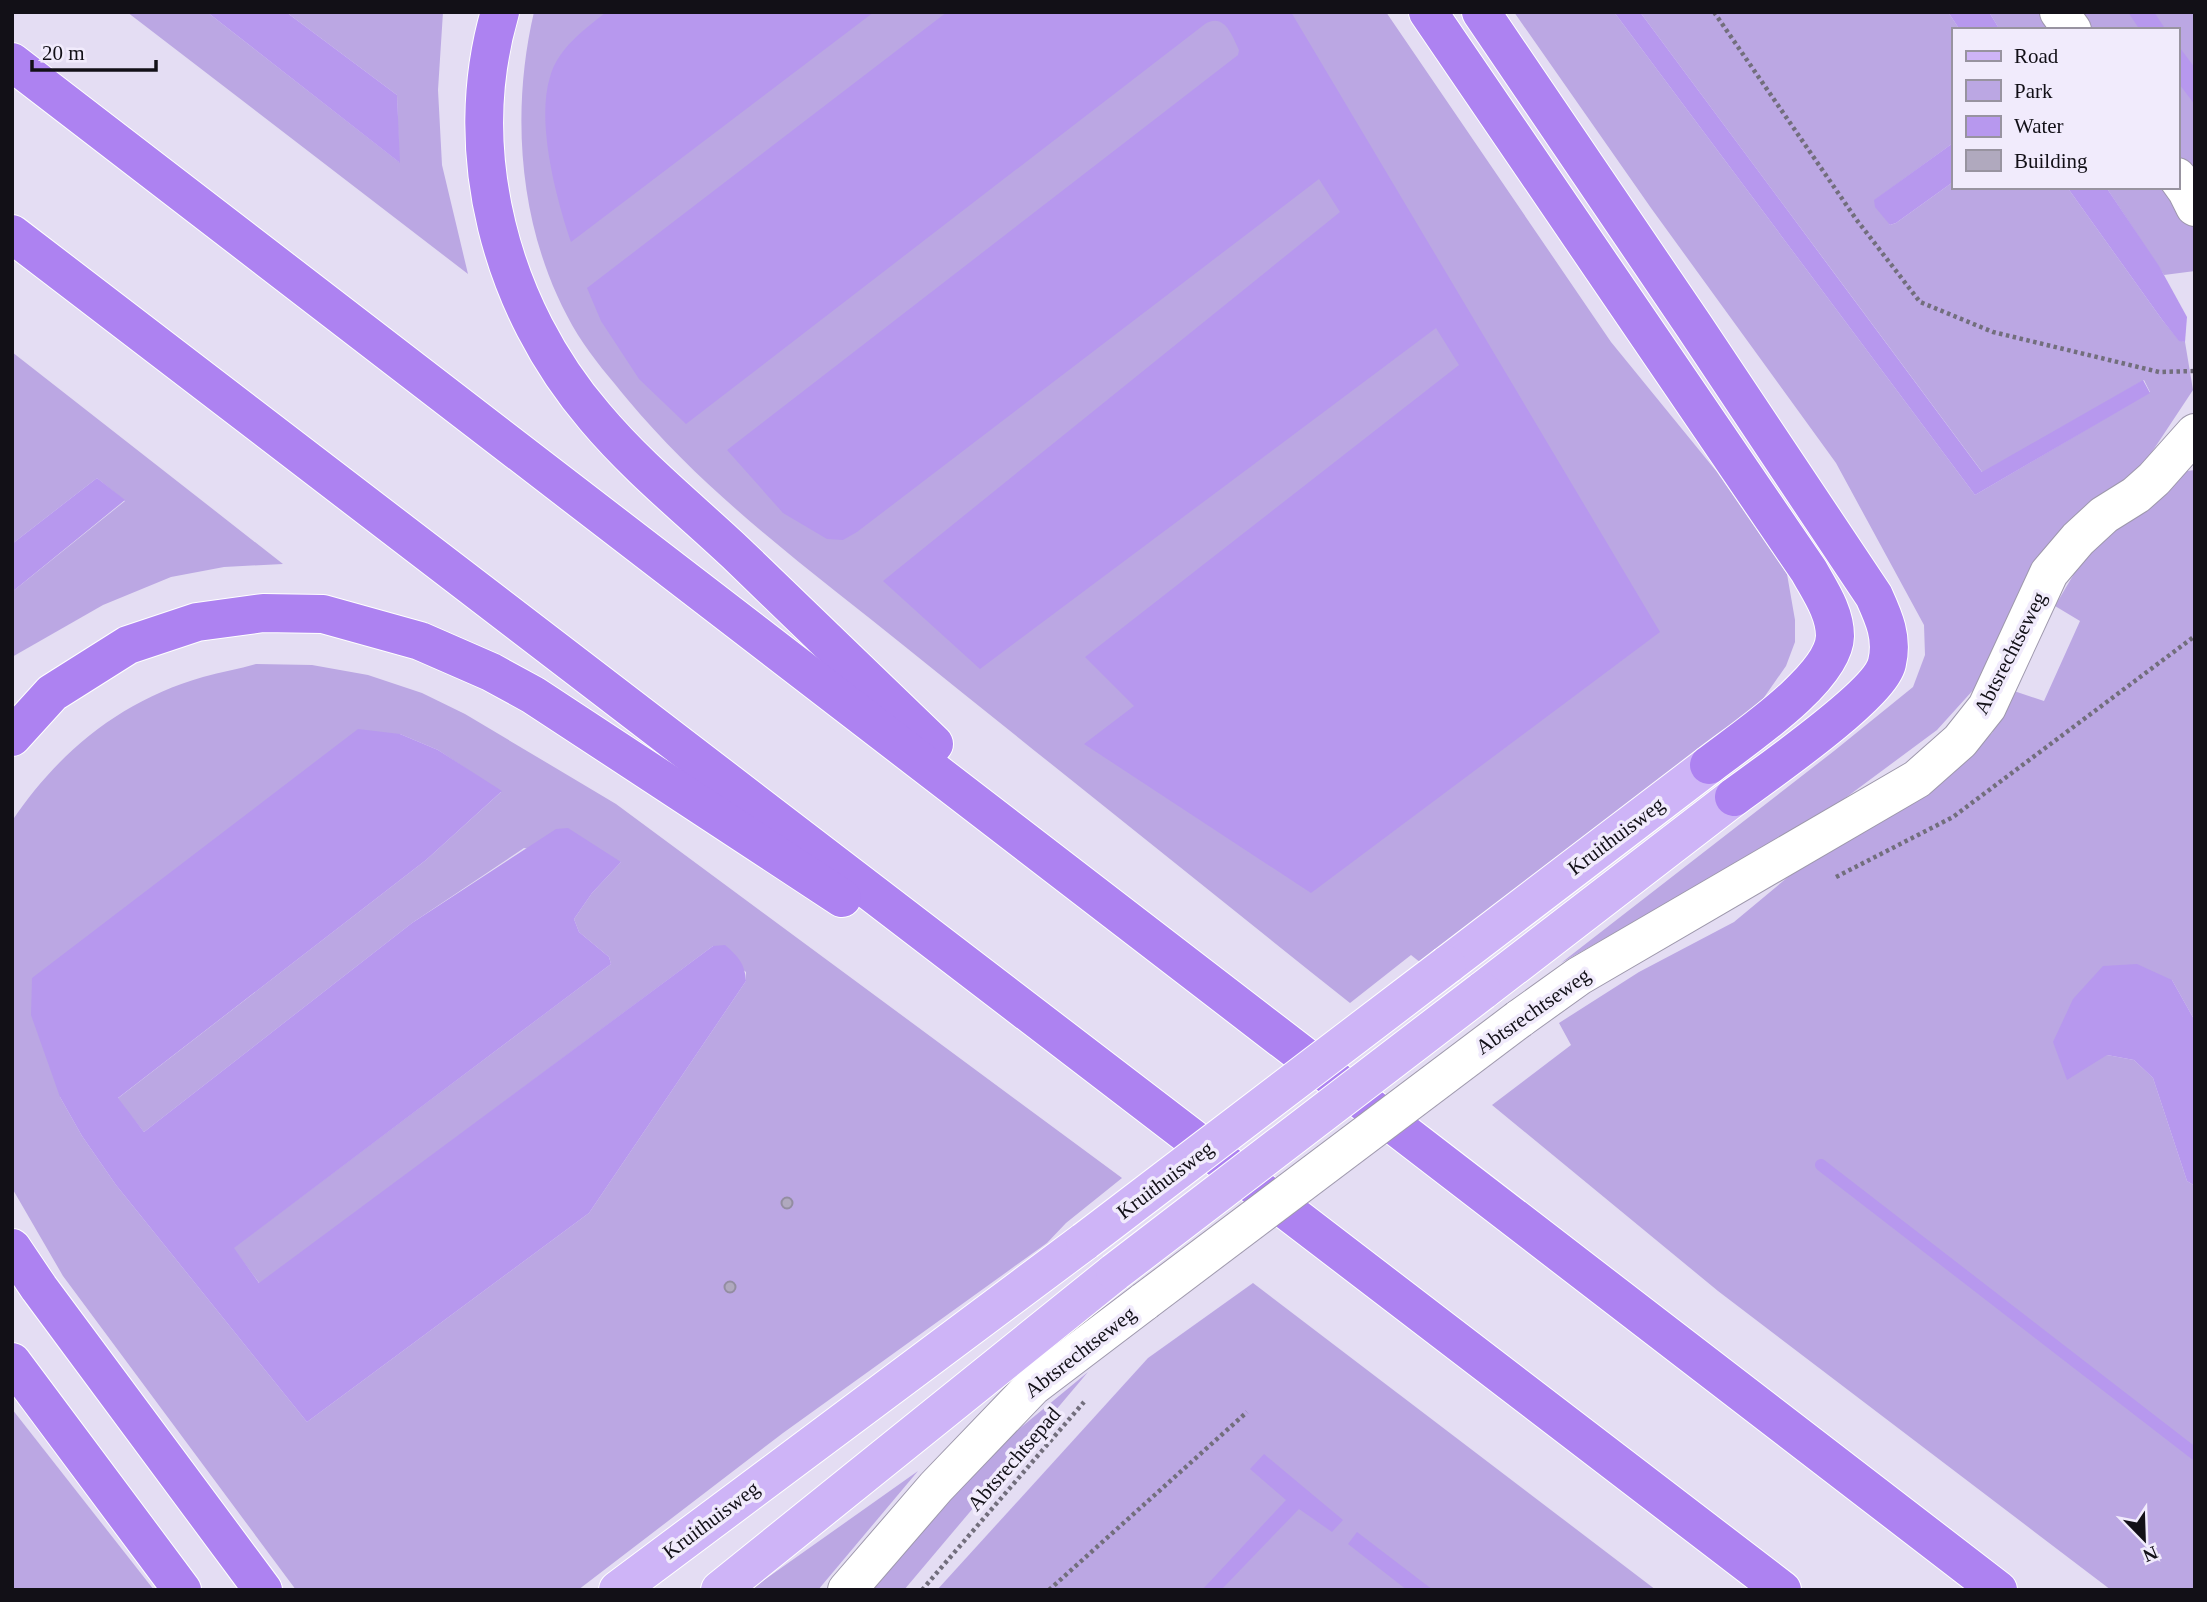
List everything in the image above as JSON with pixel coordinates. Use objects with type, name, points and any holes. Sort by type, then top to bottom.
[{"type":"highway","points":[[500,12],[491,42],[482,133],[490,192],[512,281],[545,350],[593,416],[625,451],[734,551],[1066,872]]},
{"type":"highway","points":[[1428,12],[1809,571],[1830,609],[1835,637],[1829,658],[1819,673],[1794,698],[1709,765]]},
{"type":"highway","points":[[1481,12],[1874,596],[1885,621],[1890,642],[1887,666],[1870,690],[1734,797]]},
{"type":"highway","points":[[12,62],[1998,1590]]},
{"type":"highway","points":[[12,234],[1783,1590]]},
{"type":"highway","points":[[12,737],[52,693],[128,645],[197,622],[263,613],[323,614],[420,641],[491,672],[533,695],[1110,1074]]},
{"type":"highway","points":[[12,1248],[263,1590]]},
{"type":"highway","points":[[12,1362],[182,1590]]},
{"type":"main road","name":"Kruithuisweg","points":[[618,1590],[1085,1241],[1709,765]]},
{"type":"main road","name":"Kruithuisweg","points":[[720,1590],[1115,1272],[1734,797]]},
{"type":"street","points":[[2059,12],[2071,28]]},
{"type":"street","points":[[2179,180],[2195,207]]},
{"type":"street","name":"Abtsrechtseweg","points":[[847,1590],[936,1487],[1032,1386],[1579,976],[1917,779],[1960,741],[1987,707],[2049,573],[2104,515],[2136,495],[2154,479],[2195,433]]},
{"type":"path","points":[[1714,12],[1856,219],[1920,302],[1993,332],[2159,372],[2195,371]]},
{"type":"path","name":"Abtsrechtsepad","points":[[922,1590],[1085,1400]]},
{"type":"path","points":[[1049,1590],[1247,1412]]},
{"type":"green space","points":[[127,12],[207,12],[399,162],[397,95],[286,12],[443,12],[438,90],[442,165],[468,274]]},
{"type":"green space","points":[[534,12],[1386,12],[1611,342],[1717,472],[1787,574],[1795,620],[1795,642],[1786,666],[1749,719],[1421,963],[1411,955],[1350,1003],[762,531],[659,435],[609,377],[578,335],[558,298],[543,260],[532,219],[525,178],[522,94]]},
{"type":"green space","points":[[1514,12],[1614,12],[1975,495],[2150,392],[2144,380],[1983,473],[1640,12],[1948,12],[1959,28],[1952,28],[1952,144],[1875,200],[1890,225],[1952,183],[1952,189],[2068,189],[2163,321],[2179,340],[2185,342],[2193,390],[2142,467],[1975,688],[1937,730],[1817,819],[1561,963],[1913,687],[1925,655],[1924,625],[1836,463],[1651,208]]},
{"type":"green space","points":[[1989,12],[2195,12],[2195,271],[2164,275],[2107,189],[2179,189],[2179,28],[1999,28]]},
{"type":"green space","points":[[12,352],[283,564],[224,567],[171,577],[103,605],[12,657],[12,592],[125,501],[97,478],[12,544]]},
{"type":"green space","points":[[2195,470],[2195,1021],[2172,980],[2107,1055],[2134,1060],[2153,1078],[2187,1181],[2195,1186],[2195,1590],[2111,1590],[1718,1291],[1492,1105],[1571,1045],[1559,1023],[1639,972],[1734,922],[1788,877],[1964,760],[1992,733],[2014,691],[2044,701],[2080,621],[2055,606],[2078,567],[2104,537],[2155,502],[2187,471]]},
{"type":"green space","points":[[256,664],[312,665],[368,675],[422,693],[465,714],[616,804],[1122,1178],[1066,1223],[1047,1243],[783,1433],[578,1590],[296,1590],[63,1276],[12,1188],[12,821],[50,772],[95,731],[119,714],[173,687]],"holes":[[[400,734],[438,750],[501,792],[426,860],[117,1099],[144,1132],[412,923],[524,848],[621,862],[592,893],[574,919],[579,932],[609,957],[611,964],[233,1248],[260,1284],[713,946],[746,972],[746,981],[589,1213],[307,1422],[116,1185],[82,1136],[60,1097]]]},
{"type":"green space","points":[[1253,1283],[1656,1590],[937,1590],[1148,1358]]},
{"type":"green space","points":[[1088,1372],[904,1590],[870,1590],[938,1508],[1007,1439]]},
{"type":"green space","points":[[12,1409],[154,1590],[12,1590]]},
{"type":"green space","points":[[918,1471],[818,1590],[750,1590]]},
{"type":"water","points":[[207,12],[286,12],[397,95],[400,163]]},
{"type":"water","points":[[606,12],[874,12],[571,242],[559,204],[550,160],[545,116],[546,95],[554,67],[565,48]]},
{"type":"water","points":[[947,12],[1291,12],[1660,632],[1311,893],[1084,744],[1134,706],[1085,657],[1459,365],[1436,328],[980,669],[883,581],[1340,212],[1319,179],[843,540],[827,539],[783,513],[727,450],[1238,55],[1239,50],[1233,38],[1222,23],[1212,21],[1205,24],[686,424],[639,379],[601,321],[587,288]]},
{"type":"water","points":[[1614,12],[1640,12],[1982,472],[2143,380],[2150,393],[1975,495]]},
{"type":"water","points":[[1948,12],[1989,12],[1999,28],[1959,28]]},
{"type":"water","points":[[2128,12],[2154,12],[2165,28],[2139,28]]},
{"type":"water","points":[[2179,47],[2195,68],[2195,105],[2179,84]]},
{"type":"water","points":[[1952,144],[1952,183],[1890,225],[1875,207],[1874,200]]},
{"type":"water","points":[[2068,189],[2107,189],[2159,266],[2187,317],[2185,342],[2179,341]]},
{"type":"water","points":[[97,478],[125,500],[12,592],[12,544]]},
{"type":"water","points":[[358,729],[400,734],[438,750],[502,791],[426,860],[118,1098],[144,1132],[412,923],[556,829],[568,828],[621,862],[592,893],[574,919],[579,932],[609,957],[611,964],[234,1248],[259,1283],[713,946],[725,945],[734,953],[742,965],[746,981],[589,1213],[307,1422],[116,1185],[82,1136],[60,1097],[31,1015],[32,978]]},
{"type":"water","points":[[2137,964],[2172,980],[2195,1021],[2195,1186],[2187,1181],[2153,1078],[2134,1060],[2107,1055],[2067,1080],[2053,1042],[2073,999],[2103,966]]},
{"type":"water","points":[[1264,1454],[1343,1520],[1332,1532],[1299,1509],[1221,1590],[1202,1590],[1286,1500],[1250,1469]]},
{"type":"water","points":[[1357,1532],[1433,1590],[1407,1590],[1348,1544]]},
{"type":"building","points":[[787,1198],[791,1199],[791,1207],[787,1208],[783,1207],[782,1203],[783,1199]]},
{"type":"building","points":[[730,1282],[734,1283],[734,1291],[730,1292],[726,1291],[725,1287],[726,1283]]},
{"type":"waterway","points":[[1821,1165],[2195,1454]]}]
